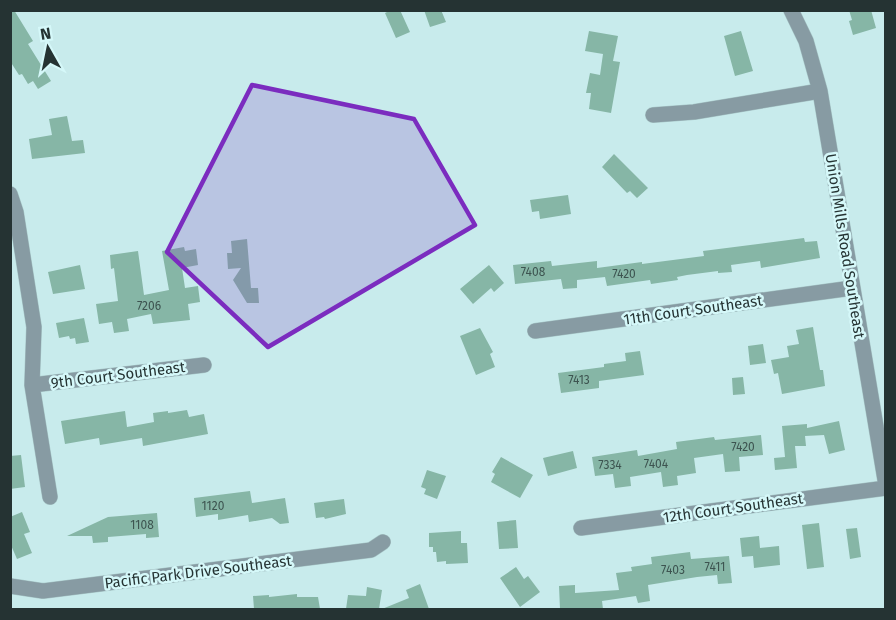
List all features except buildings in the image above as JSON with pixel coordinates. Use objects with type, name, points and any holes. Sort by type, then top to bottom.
[{"type":"street","name":"Union Mills Road Southeast","points":[[791,10],[806,41],[820,91],[885,487]]},
{"type":"street","points":[[653,115],[694,112],[820,91]]},
{"type":"street","points":[[10,194],[16,212],[34,327],[32,385],[50,497]]},
{"type":"street","name":"11th Court Southeast","points":[[535,331],[852,288]]},
{"type":"street","name":"9th Court Southeast","points":[[32,385],[204,365]]},
{"type":"street","name":"12th Court Southeast","points":[[581,528],[885,487]]},
{"type":"street","name":"Pacific Park Drive Southeast","points":[[10,586],[43,591],[160,578],[371,550],[383,542]]},
{"type":"highlighted area","points":[[252,85],[414,119],[475,225],[268,347],[167,252]]}]
